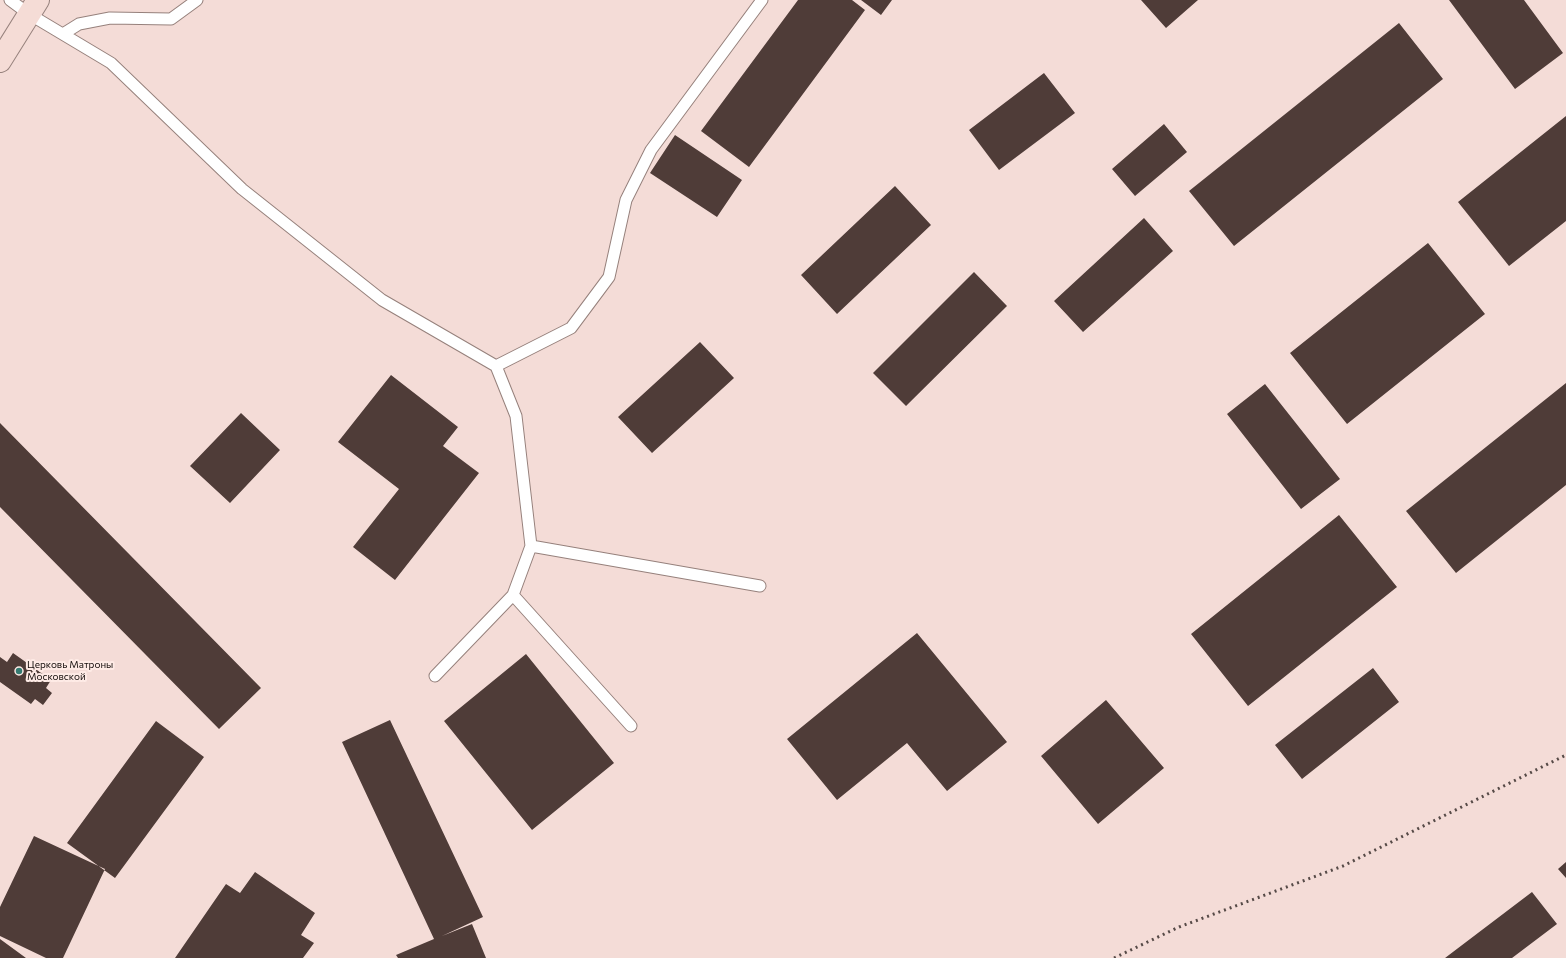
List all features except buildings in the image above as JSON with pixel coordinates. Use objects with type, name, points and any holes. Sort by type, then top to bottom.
[{"type":"street","points":[[0,61],[34,7]]},
{"type":"lane","points":[[10,0],[34,7],[63,34],[111,63],[242,189],[382,300],[496,366],[516,416],[531,546],[513,594],[435,676]]},
{"type":"lane","points":[[63,34],[79,24],[110,18],[171,19],[197,0]]},
{"type":"lane","points":[[496,366],[571,328],[610,277],[626,200],[651,150],[762,0]]},
{"type":"lane","points":[[531,546],[760,586]]},
{"type":"lane","points":[[513,594],[632,726]]},
{"type":"railway","points":[[1114,958],[1179,927],[1343,866],[1566,755]]},
{"type":"place","name":"Церковь Матроны Московской","points":[[19,671]]}]
